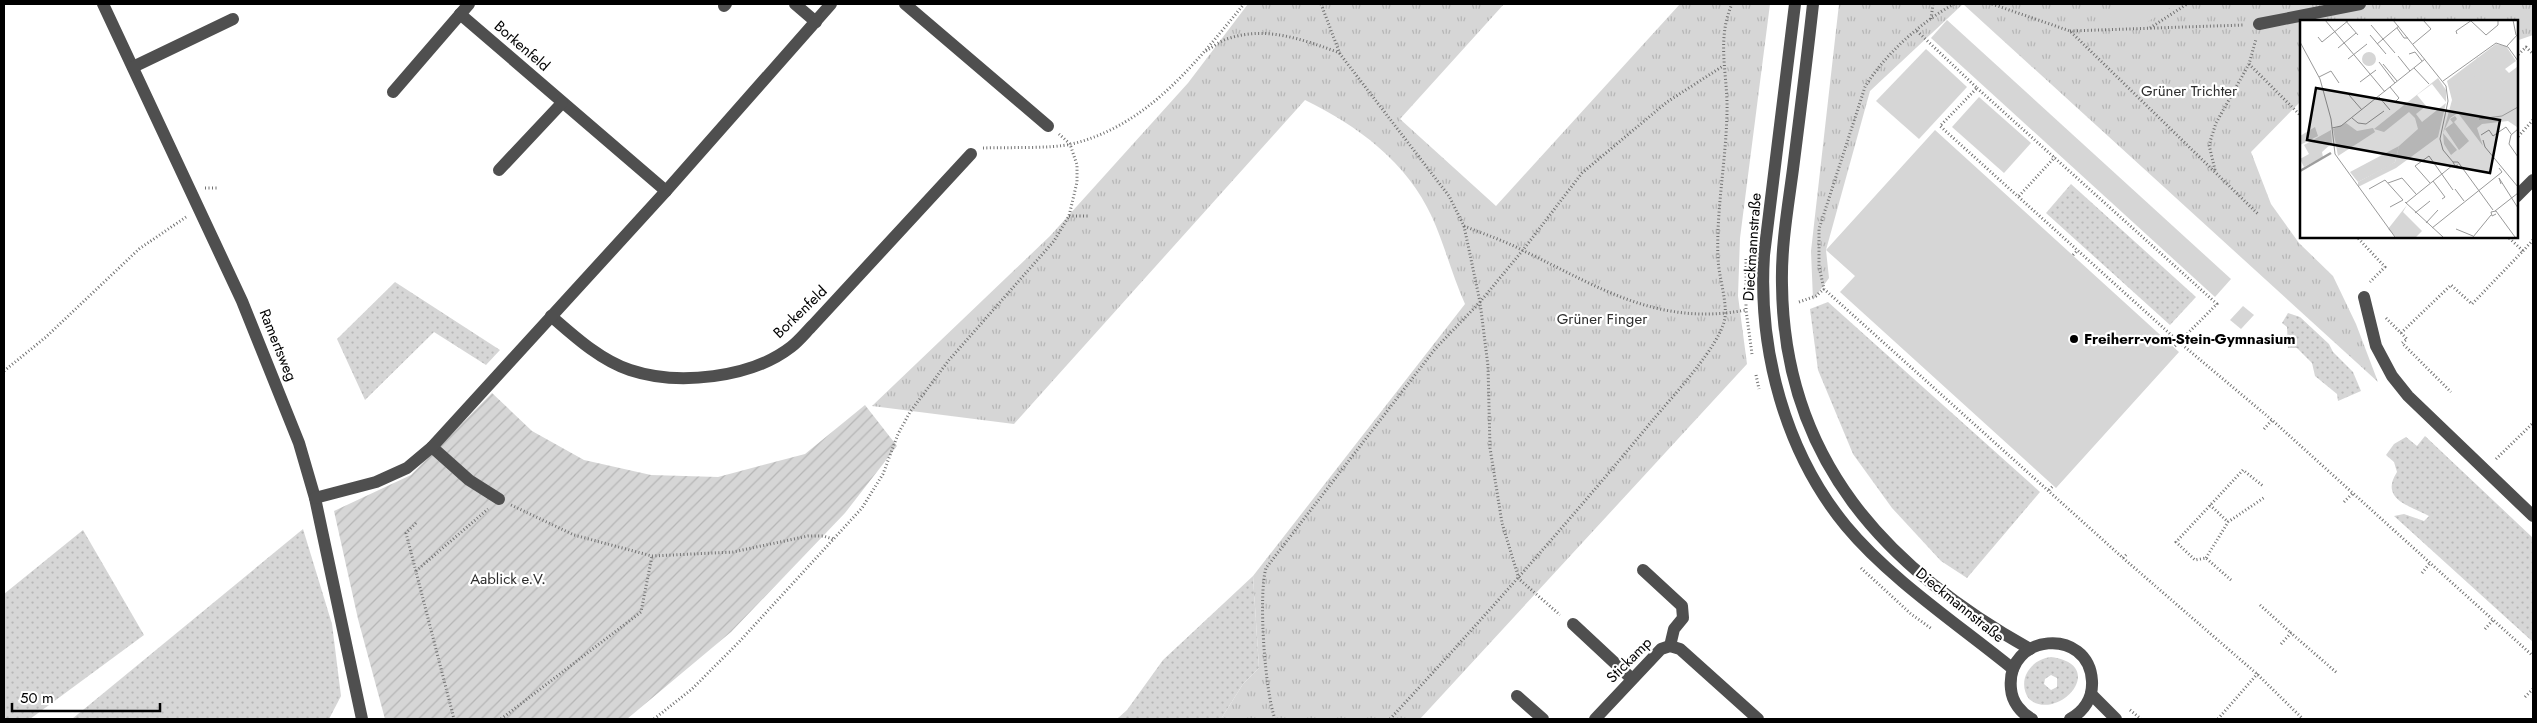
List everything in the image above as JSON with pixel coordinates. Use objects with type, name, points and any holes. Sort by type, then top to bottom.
[{"type":"street","name":"Ramertsweg","points":[[103,4],[200,208],[277,386],[310,474],[362,719]]},
{"type":"street","points":[[393,92],[469,4]]},
{"type":"street","points":[[795,4],[816,22]]},
{"type":"street","points":[[315,498],[376,482],[407,468],[432,447],[666,190],[831,4]]},
{"type":"street","points":[[905,4],[1048,126]]},
{"type":"street","name":"Dieckmannstraße","points":[[1795,4],[1764,255],[1763,286],[1767,338],[1784,409],[1806,462],[1846,525],[1890,569],[2013,669]]},
{"type":"street","name":"Dieckmannstraße","points":[[1813,4],[1782,269],[1786,341],[1798,396],[1824,459],[1843,489],[1877,534],[1932,584],[1982,621],[2030,649]]},
{"type":"street","points":[[2259,24],[2360,4]]},
{"type":"street","name":"Borkenfeld","points":[[460,14],[666,190]]},
{"type":"street","points":[[133,66],[233,19]]},
{"type":"street","points":[[499,170],[562,103]]},
{"type":"street","name":"Borkenfeld","points":[[551,316],[606,358],[629,370],[653,376],[686,379],[723,375],[761,363],[791,347],[971,154]]},
{"type":"street","points":[[2517,196],[2533,180]]},
{"type":"street","points":[[2364,297],[2376,346],[2392,376],[2408,396],[2533,516]]},
{"type":"street","points":[[432,447],[470,480],[499,499]]},
{"type":"street","points":[[1642,570],[1682,606],[1683,618],[1674,629],[1670,646]]},
{"type":"street","points":[[1572,624],[1632,679]]},
{"type":"street","points":[[2024,717],[2011,692],[2013,669],[2020,657],[2030,649],[2049,643],[2063,644],[2076,650],[2090,670],[2091,694],[2084,708],[2072,719]]},
{"type":"street","name":"Stickamp","points":[[1595,719],[1661,649],[1670,646],[1680,649],[1758,719]]},
{"type":"street","points":[[2091,694],[2116,719]]},
{"type":"street","points":[[1517,696],[1543,719]]},
{"type":"path","points":[[971,154],[980,148],[1070,144],[1096,136],[1148,106],[1178,82],[1244,4]]},
{"type":"path","points":[[1321,4],[1340,54],[1449,196],[1464,226],[1480,302],[1488,366],[1488,417],[1494,479],[1502,524],[1519,579],[1572,624]]},
{"type":"path","points":[[1390,719],[1519,579],[1690,375],[1722,331],[1725,315],[1718,261],[1718,208],[1725,156],[1727,109],[1723,43],[1728,14],[1732,4]]},
{"type":"path","points":[[1931,19],[1933,4]]},
{"type":"path","points":[[1954,4],[1931,19],[1881,62],[1865,88],[1819,229],[1819,266],[1824,289],[2123,558],[2258,673],[2303,719]]},
{"type":"path","points":[[1992,4],[2070,31],[2259,24],[2249,64],[2216,123],[2210,145],[2215,170]]},
{"type":"path","points":[[2150,28],[2187,4]]},
{"type":"path","points":[[1917,31],[1977,88],[2218,304],[2174,347]]},
{"type":"path","points":[[2070,31],[2215,170],[2259,215]]},
{"type":"path","points":[[1203,53],[1228,38],[1261,33],[1285,35],[1340,54]]},
{"type":"path","points":[[2517,56],[2526,47],[2533,54]]},
{"type":"path","points":[[2249,64],[2300,115]]},
{"type":"path","points":[[1275,719],[1269,689],[1262,599],[1266,568],[1435,349],[1480,302],[1582,173],[1667,102],[1723,66]]},
{"type":"path","points":[[1977,88],[1940,126],[2179,342],[2272,420],[2533,656]]},
{"type":"path","points":[[2517,138],[2533,120]]},
{"type":"path","points":[[654,719],[692,688],[739,642],[862,508],[883,474],[898,434],[910,412],[955,353],[1049,247],[1069,216],[1077,182],[1076,165],[1070,144],[1048,126]]},
{"type":"path","points":[[2019,196],[2055,157]]},
{"type":"path","points":[[4,371],[46,337],[140,249],[169,226],[200,208]]},
{"type":"path","points":[[1069,216],[1090,216]]},
{"type":"path","points":[[1464,226],[1523,250],[1582,282],[1621,298],[1665,311],[1725,315],[1746,310]]},
{"type":"path","points":[[2509,238],[2523,251]]},
{"type":"path","points":[[2451,392],[2402,343],[2407,339],[2400,333],[2451,285],[2472,304],[2533,240]]},
{"type":"path","points":[[2073,256],[2078,250]]},
{"type":"path","points":[[1798,311],[1798,303],[1816,296],[1824,289]]},
{"type":"path","points":[[2264,429],[2272,420]]},
{"type":"path","points":[[2484,470],[2533,423]]},
{"type":"path","points":[[2263,486],[2243,470],[2176,542],[2195,560],[2206,558],[2228,522],[2265,498]]},
{"type":"path","points":[[2049,490],[2053,486]]},
{"type":"path","points":[[2344,502],[2353,493]]},
{"type":"path","points":[[416,571],[499,499],[574,535],[652,556],[733,552],[808,536],[823,536],[833,539]]},
{"type":"path","points":[[2210,505],[2228,522]]},
{"type":"path","points":[[416,523],[406,533],[454,719]]},
{"type":"path","points":[[2123,558],[2128,553]]},
{"type":"path","points":[[501,719],[641,612],[652,556]]},
{"type":"path","points":[[2206,558],[2231,580]]},
{"type":"path","points":[[2422,572],[2430,563]]},
{"type":"path","points":[[2260,605],[2337,673]]},
{"type":"path","points":[[2484,629],[2493,620]]},
{"type":"path","points":[[2281,644],[2291,633]]},
{"type":"path","points":[[2218,719],[2258,673]]},
{"type":"path","points":[[2526,697],[2533,689]]},
{"type":"green space","name":"Grüner Finger","points":[[1248,4],[1504,4],[1400,119],[1496,206],[1680,4],[1770,4],[1740,238],[1738,296],[1747,364],[1420,719],[1221,719],[1243,684],[1259,668],[1253,576],[1465,304],[1441,239],[1422,197],[1395,163],[1379,148],[1362,134],[1325,110],[1305,100],[1014,424],[872,406],[1050,236],[1188,83]]},
{"type":"green space","points":[[1839,4],[1963,4],[1870,91],[1826,250],[1829,278],[1813,300],[1811,251]]},
{"type":"green space","name":"Grüner Trichter","points":[[1963,4],[2533,4],[2533,35],[2517,41],[2517,20],[2300,20],[2300,102],[2251,152],[2271,204],[2299,243],[2333,276],[2356,324],[2378,382]]},
{"type":"green space","points":[[2114,4],[2176,4],[2147,22],[2108,25]]},
{"type":"green space","points":[[1947,20],[2231,279],[2215,297],[1931,38]]},
{"type":"green space","points":[[1926,49],[1967,87],[1919,139],[1876,101]]},
{"type":"green space","points":[[1979,97],[2031,143],[2004,173],[1952,127]]},
{"type":"green space","points":[[1935,130],[2179,352],[2056,488],[1840,292],[1855,276],[1826,250]]},
{"type":"green space","points":[[2071,184],[2196,297],[2170,325],[2046,213]]},
{"type":"green space","points":[[395,282],[500,350],[486,365],[434,332],[365,400],[337,339]]},
{"type":"green space","points":[[1828,302],[2040,492],[1967,578],[1941,561],[1892,508],[1853,454],[1818,370],[1810,309]]},
{"type":"green space","points":[[2243,306],[2254,315],[2241,329],[2230,320]]},
{"type":"green space","points":[[2288,313],[2300,317],[2329,344],[2333,352],[2353,372],[2361,391],[2338,401],[2337,394],[2315,376],[2312,363],[2297,348],[2288,348],[2287,327],[2282,323]]},
{"type":"green space","name":"Aablick e.V.","points":[[492,393],[532,431],[584,460],[651,475],[718,477],[805,454],[865,405],[897,446],[845,513],[731,632],[627,719],[385,719],[358,619],[334,511],[411,475]]},
{"type":"green space","points":[[2425,436],[2533,538],[2533,642],[2394,516],[2404,514],[2424,521],[2429,516],[2406,505],[2394,496],[2392,482],[2397,472],[2394,462],[2386,455],[2394,444],[2406,437],[2417,446]]},
{"type":"green space","points":[[303,529],[332,624],[341,696],[329,719],[72,719]]},
{"type":"green space","points":[[83,530],[144,635],[30,719],[4,719],[4,594]]},
{"type":"green space","points":[[1253,576],[1259,668],[1243,684],[1221,719],[1117,719],[1127,710],[1163,660]]},
{"type":"green space","points":[[2051,657],[2068,662],[2077,670],[2078,680],[2073,690],[2053,704],[2041,704],[2029,699],[2025,692],[2025,678],[2028,672],[2032,666]],"holes":[[[2051,675],[2057,678],[2057,687],[2051,690],[2044,684],[2045,679]]]},
{"type":"place","name":"Freiherr-vom-Stein-Gymnasium","points":[[2074,339]]}]
